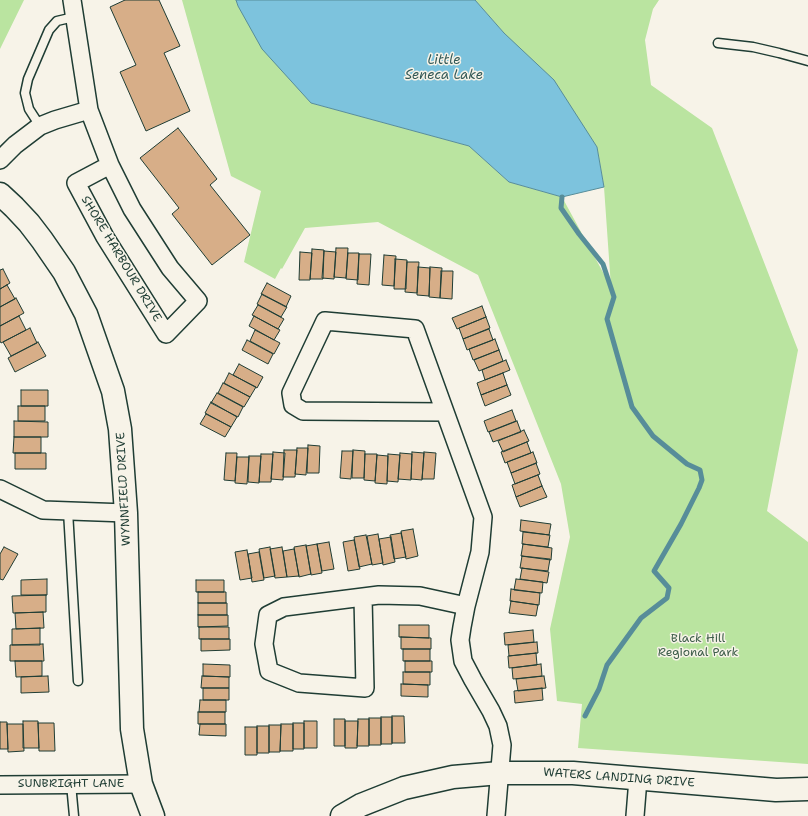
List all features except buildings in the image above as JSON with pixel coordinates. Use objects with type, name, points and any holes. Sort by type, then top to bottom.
[{"type":"street","name":"SHORE HARBOUR DRIVE","points":[[72,0],[89,110],[110,165],[132,209],[170,268],[198,301],[166,334],[105,237],[76,183],[110,165]]},
{"type":"street","points":[[0,160],[15,145],[40,126],[89,110]]},
{"type":"street","name":"WYNNFIELD DRIVE","points":[[0,194],[14,206],[42,240],[64,272],[86,314],[113,391],[120,429],[126,513],[132,729],[141,784],[154,816]]},
{"type":"street","points":[[445,412],[303,411],[293,405],[291,393],[325,321],[415,329],[484,517],[480,552],[466,606],[460,640],[463,661],[498,726],[502,745],[496,816]]},
{"type":"street","points":[[0,489],[43,510],[126,513]]},
{"type":"street","points":[[363,597],[365,688],[299,682],[269,671],[264,644],[268,615],[284,607],[363,597],[379,595],[420,596],[466,606]]},
{"type":"street","name":"WATERS LANDING DRIVE","points":[[342,816],[362,805],[404,788],[453,777],[500,773],[573,773],[776,790],[808,789]]},
{"type":"street","points":[[635,816],[638,779]]},
{"type":"street","name":"SUNBRIGHT LANE","points":[[0,785],[141,784]]},
{"type":"lane","points":[[40,126],[28,109],[25,94],[28,79],[49,30],[57,21],[74,17]]},
{"type":"lane","points":[[718,44],[753,47],[779,52],[808,61]]},
{"type":"lane","points":[[68,511],[78,681]]},
{"type":"lane","points":[[70,784],[74,816]]},
{"type":"green space","points":[[0,0],[24,0],[0,49]]},
{"type":"green space","name":"Black Hill Regional Park","points":[[182,0],[236,0],[238,6],[311,103],[469,146],[509,182],[562,197],[611,287],[604,187],[597,147],[504,33],[475,0],[659,0],[653,9],[645,40],[651,85],[712,128],[798,350],[767,511],[808,542],[808,764],[578,748],[582,704],[557,701],[550,629],[570,537],[561,484],[478,275],[378,222],[305,228],[275,279],[244,262],[261,191],[231,176]]},
{"type":"water","name":"Little Seneca Lake","points":[[236,0],[475,0],[504,33],[554,80],[597,147],[604,187],[562,197],[509,182],[469,146],[311,103],[262,49]]},
{"type":"waterway","points":[[562,197],[561,208],[603,264],[614,297],[607,319],[632,407],[653,436],[687,464],[700,470],[702,480],[681,524],[654,571],[669,588],[667,598],[641,618],[607,665],[599,689],[585,716]]}]
